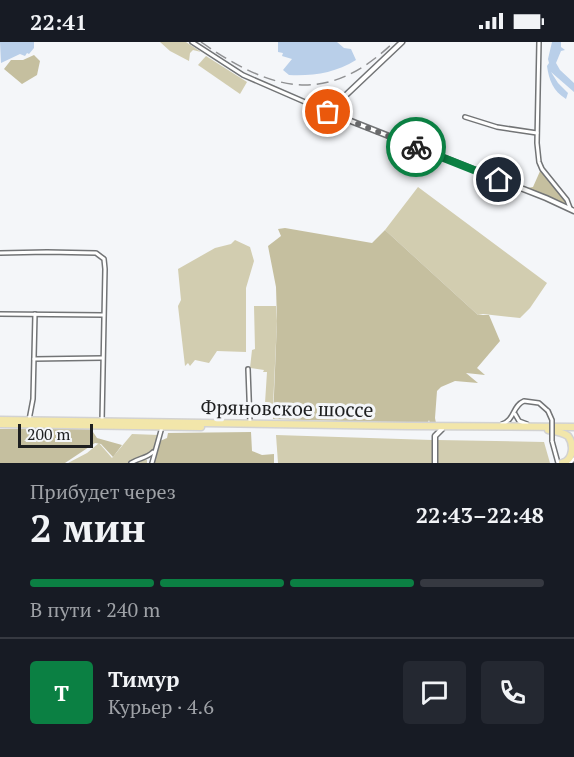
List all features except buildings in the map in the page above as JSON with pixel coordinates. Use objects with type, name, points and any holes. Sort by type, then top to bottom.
[{"type":"main road","name":"Фряновское шоссе","points":[[0,422],[29,420],[574,429]]},
{"type":"main road","name":"Фряновское шоссе","points":[[0,422],[162,427],[430,430],[548,428]]},
{"type":"main road","points":[[548,428],[563,434],[572,441],[573,455],[570,460],[560,463]]},
{"type":"street","points":[[192,42],[243,75],[328,112],[572,210]]},
{"type":"street","points":[[328,112],[402,42]]},
{"type":"street","points":[[539,42],[537,133],[540,166],[567,200],[572,210]]},
{"type":"street","points":[[465,117],[497,127],[537,133]]},
{"type":"street","points":[[0,253],[96,253],[105,262],[102,421]]},
{"type":"street","points":[[0,314],[104,315]]},
{"type":"street","points":[[29,420],[33,399],[35,314]]},
{"type":"street","points":[[34,359],[102,358]]},
{"type":"street","points":[[248,369],[250,423]]},
{"type":"street","points":[[489,426],[509,421],[521,402],[532,401],[543,406],[552,420],[552,441],[560,463]]},
{"type":"street","points":[[515,409],[515,416],[522,423],[548,428]]},
{"type":"street","points":[[152,463],[162,427]]},
{"type":"street","points":[[435,436],[442,429]]},
{"type":"street","points":[[430,430],[435,436],[435,463]]},
{"type":"street","points":[[131,463],[139,458],[148,457],[155,451]]},
{"type":"street","points":[[570,463],[574,459]]},
{"type":"shaded area","points":[[160,42],[186,42],[201,52],[193,50],[189,61],[170,51]]},
{"type":"shaded area","points":[[34,55],[40,61],[37,75],[22,84],[4,69],[11,60],[23,60]]},
{"type":"shaded area","points":[[206,56],[247,82],[240,94],[198,65]]},
{"type":"shaded area","points":[[541,169],[566,204],[527,188],[533,187]]},
{"type":"shaded area","points":[[418,187],[547,283],[530,308],[520,318],[478,315],[385,230]]},
{"type":"shaded area","points":[[285,228],[372,243],[385,230],[478,315],[489,315],[500,341],[477,368],[485,375],[466,373],[478,383],[455,381],[441,387],[437,391],[436,423],[430,423],[429,420],[412,423],[273,419],[277,321],[276,287],[268,246],[281,236],[278,229]]},
{"type":"shaded area","points":[[235,240],[250,247],[254,261],[246,288],[246,352],[217,351],[209,363],[195,360],[190,366],[188,363],[185,366],[178,306],[181,300],[178,269],[215,248],[231,244]]},
{"type":"shaded area","points":[[254,306],[276,306],[273,406],[263,405],[267,372],[250,368],[252,350],[255,349]]},
{"type":"shaded area","points":[[0,429],[91,429],[97,438],[122,445],[113,457],[101,444],[95,443],[65,463],[0,463]]},
{"type":"shaded area","points":[[251,432],[252,451],[262,455],[274,454],[274,463],[154,463],[160,441],[167,438],[168,433]]},
{"type":"shaded area","points":[[132,434],[159,435],[151,453],[139,457],[139,459],[147,460],[147,463],[68,463],[87,453],[99,443],[112,458]]},
{"type":"shaded area","points":[[276,435],[432,440],[433,463],[278,463]]},
{"type":"shaded area","points":[[437,440],[544,442],[550,463],[437,463]]},
{"type":"water","points":[[0,42],[34,42],[34,48],[25,56],[20,54],[1,63]]},
{"type":"water","points":[[278,42],[337,42],[344,48],[351,49],[356,60],[324,73],[289,75],[283,70],[292,59],[278,52]]},
{"type":"water","points":[[552,42],[561,42],[561,47],[565,50],[561,51],[556,63],[574,83],[574,92],[551,72],[568,93],[566,99],[552,85],[549,76],[547,66]]},
{"type":"railway","points":[[201,42],[252,72],[275,81],[299,85],[322,83],[345,76],[369,63],[394,42]]},
{"type":"way so far","points":[[328,112],[416,147]]},
{"type":"route","points":[[416,147],[499,180]]}]
